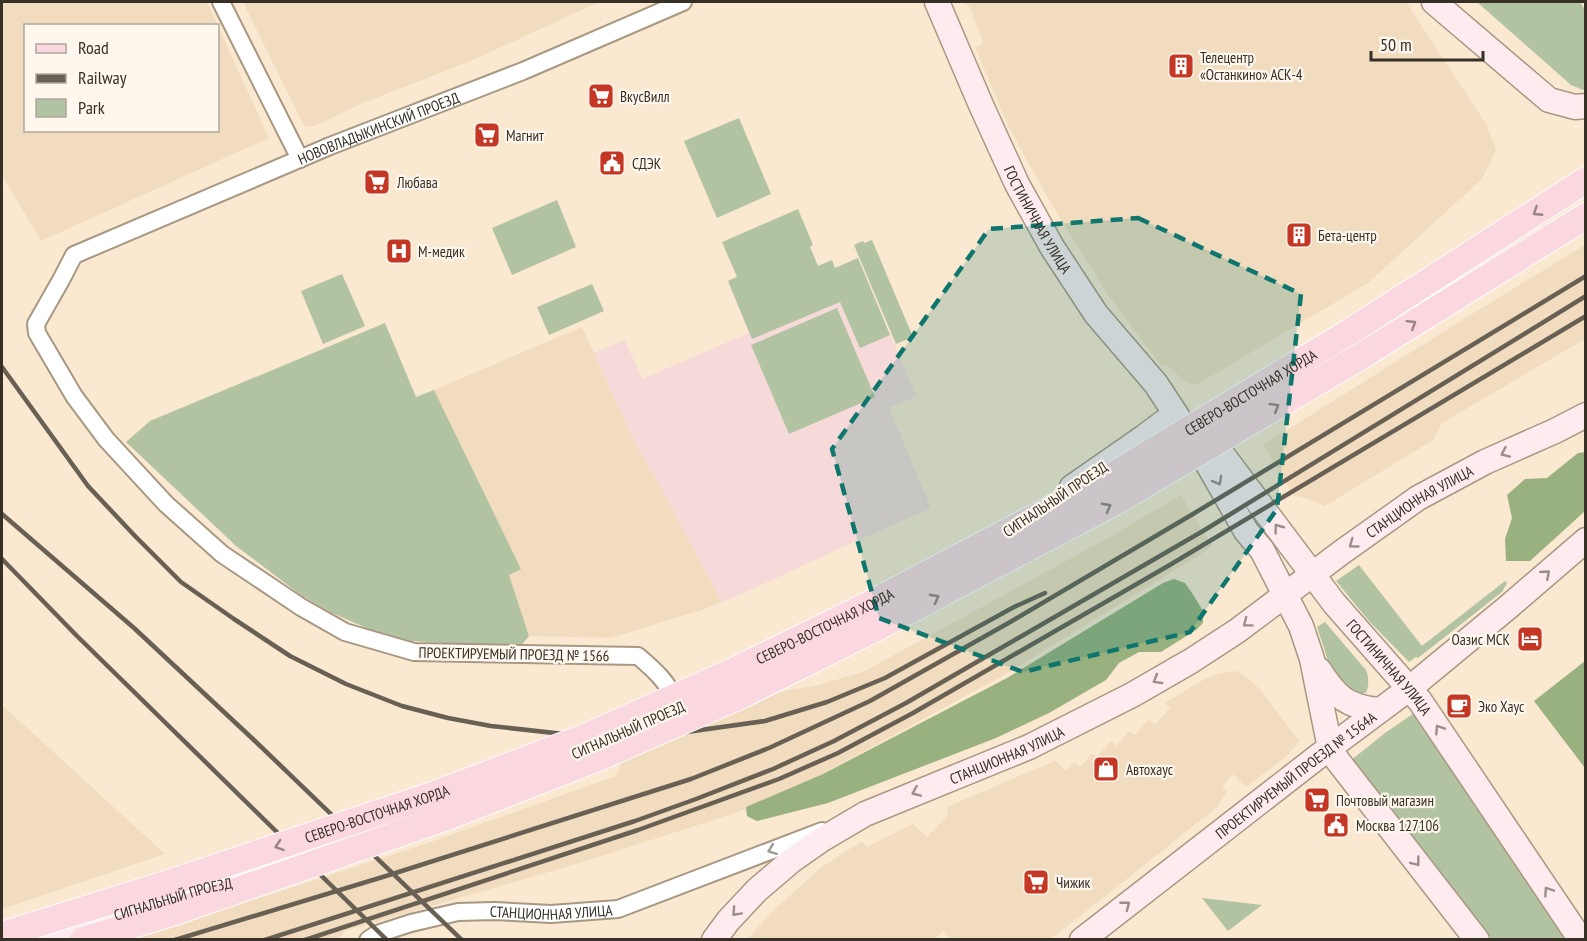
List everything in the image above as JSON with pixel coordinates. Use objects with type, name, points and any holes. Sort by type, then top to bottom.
[{"type":"main road","name":"СЕВЕРО-ВОСТОЧНАЯ ХОРДА","points":[[2,935],[166,884],[435,794],[585,737],[729,673],[866,606],[1100,483],[1351,331],[1586,180]]},
{"type":"main road","name":"СЕВЕРО-ВОСТОЧНАЯ ХОРДА","points":[[83,939],[175,912],[447,817],[596,759],[740,696],[879,627],[1116,502],[1362,355],[1586,216]]},
{"type":"street","points":[[221,2],[300,159]]},
{"type":"street","name":"НОВОВЛАДЫКИНСКИЙ ПРОЕЗД","points":[[74,255],[300,159],[523,71],[683,2]]},
{"type":"street","name":"ГОСТИНИЧНАЯ УЛИЦА","points":[[937,2],[1017,184],[1052,247],[1096,314],[1156,384],[1205,459],[1246,531],[1262,550],[1301,626],[1312,659],[1330,748],[1477,939]]},
{"type":"street","points":[[1434,2],[1549,100],[1575,107],[1586,106]]},
{"type":"street","name":"ПРОЕКТИРУЕМЫЙ ПРОЕЗД № 1566","points":[[74,255],[36,324],[37,333],[74,396],[106,439],[166,504],[222,554],[301,607],[345,632],[414,652],[638,656],[657,672],[670,688],[680,708]]},
{"type":"street","name":"ГОСТИНИЧНАЯ УЛИЦА","points":[[1175,414],[1200,440],[1219,450],[1342,613],[1410,688],[1581,939]]},
{"type":"street","name":"СИГНАЛЬНЫЙ ПРОЕЗД","points":[[32,939],[206,887],[249,879],[320,858],[521,778],[680,708],[870,614],[970,556],[1175,414]]},
{"type":"street","name":"СТАНЦИОННАЯ УЛИЦА","points":[[368,939],[411,922],[447,914],[494,911],[551,914],[618,909],[866,814],[1029,747],[1101,711],[1191,661],[1237,631],[1418,498],[1485,462],[1586,415]]},
{"type":"street","points":[[1555,431],[1586,428]]},
{"type":"street","name":"ПРОЕКТИРУЕМЫЙ ПРОЕЗД № 1564А","points":[[1082,939],[1250,808],[1410,688],[1586,540]]},
{"type":"street","points":[[1312,659],[1329,686],[1341,699],[1356,706],[1380,710],[1385,688],[1383,672],[1374,650]]},
{"type":"street","points":[[714,939],[757,890],[791,861],[821,840],[866,814]]},
{"type":"highlighted area","points":[[1138,218],[1301,294],[1277,509],[1190,632],[1023,672],[879,618],[832,449],[989,229]]},
{"type":"shaded area","points":[[2,2],[207,2],[217,24],[24,24],[24,132],[219,132],[219,28],[269,138],[41,241],[2,175]]},
{"type":"shaded area","points":[[243,2],[599,2],[473,60],[363,103],[314,126],[304,126]]},
{"type":"shaded area","points":[[963,2],[1406,2],[1486,124],[1496,150],[1482,179],[1368,283],[1198,384],[1188,383],[1170,367],[1165,365],[1162,367],[1106,292],[1045,193],[1009,127],[975,47],[983,43],[970,7]]},
{"type":"shaded area","points":[[1585,245],[1585,339],[1442,423],[1433,440],[1325,506],[1294,496],[1263,445]]},
{"type":"shaded area","points":[[810,246],[818,266],[832,260],[835,268],[858,258],[916,396],[889,408],[931,508],[722,602],[633,439],[594,353],[625,340],[642,379],[749,333],[728,281]]},
{"type":"shaded area","points":[[582,327],[633,439],[722,602],[610,638],[529,636],[509,575],[521,569],[434,390]]},
{"type":"shaded area","points":[[1181,495],[1212,546],[1006,674],[820,775],[738,812],[583,862],[345,931],[334,939],[127,940],[428,843],[616,776],[623,759],[756,696],[819,685],[865,671],[1108,538]]},
{"type":"shaded area","points":[[1236,671],[1261,690],[1299,741],[1286,757],[1246,787],[1233,774],[1222,787],[1227,792],[1216,808],[1051,939],[951,939],[943,931],[934,940],[747,939],[775,909],[819,869],[862,841],[867,847],[913,824],[927,837],[948,815],[947,807],[1055,761],[1066,770],[1074,762],[1080,767],[1092,753],[1097,757],[1111,741],[1116,746],[1129,731],[1135,735],[1149,719],[1155,725],[1170,708],[1165,703],[1205,679]]},
{"type":"shaded area","points":[[2,705],[165,854],[2,909]]},
{"type":"green space","points":[[1477,2],[1580,2],[1585,10],[1585,89],[1571,85]]},
{"type":"green space","points":[[739,118],[771,194],[717,218],[684,141]]},
{"type":"green space","points":[[557,200],[576,247],[512,275],[492,228]]},
{"type":"green space","points":[[798,209],[813,245],[810,247],[818,266],[832,260],[835,268],[858,258],[890,335],[860,348],[840,302],[752,339],[728,281],[737,277],[722,242]]},
{"type":"green space","points":[[872,240],[913,337],[896,344],[854,245]]},
{"type":"green space","points":[[342,274],[365,326],[323,344],[301,291]]},
{"type":"green space","points":[[592,284],[604,311],[549,335],[537,307]]},
{"type":"green space","points":[[837,308],[875,397],[789,434],[751,345]]},
{"type":"green space","points":[[385,323],[416,397],[434,390],[521,569],[509,575],[529,636],[520,647],[410,641],[371,630],[332,613],[301,595],[236,546],[126,442],[150,421]]},
{"type":"green space","points":[[1585,452],[1585,511],[1530,561],[1506,561],[1505,539],[1512,518],[1507,495],[1525,479],[1547,478],[1578,453]]},
{"type":"green space","points":[[1359,565],[1422,646],[1505,581],[1507,583],[1502,592],[1418,658],[1409,662],[1369,621],[1336,581]]},
{"type":"green space","points":[[1174,579],[1185,583],[1192,593],[1203,611],[1203,623],[1161,652],[1139,652],[1119,663],[1106,680],[1049,713],[996,738],[828,803],[757,821],[747,816],[746,807],[823,774],[1007,678],[1163,583]]},
{"type":"green space","points":[[1325,622],[1366,670],[1368,687],[1366,693],[1354,693],[1333,676],[1317,627]]},
{"type":"green space","points":[[1585,661],[1585,768],[1534,701]]},
{"type":"green space","points":[[1417,711],[1571,939],[1492,939],[1350,761]]},
{"type":"green space","points":[[1202,898],[1262,905],[1228,931]]},
{"type":"railway","points":[[175,940],[691,779],[769,748],[870,701],[1012,621],[1193,514],[1586,276]]},
{"type":"railway","points":[[265,940],[635,821],[773,769],[834,741],[906,703],[1203,531],[1586,296]]},
{"type":"railway","points":[[305,940],[638,830],[779,779],[838,753],[913,713],[1168,566],[1586,316]]},
{"type":"railway","points":[[2,367],[88,486],[181,582],[290,656],[346,684],[402,706],[448,718],[491,726],[609,739],[658,736],[765,721],[827,702],[885,678],[1014,607],[1045,593]]},
{"type":"railway","points":[[2,514],[134,628],[462,940]]},
{"type":"railway","points":[[2,559],[77,636],[387,940]]},
{"type":"place","name":"Телецентр «Останкино» АСК-4","points":[[1181,66]]},
{"type":"place","name":"ВкусВилл","points":[[601,96]]},
{"type":"place","name":"Магнит","points":[[487,135]]},
{"type":"place","name":"СДЭК","points":[[612,163]]},
{"type":"place","name":"Любава","points":[[377,182]]},
{"type":"place","name":"Бета-центр","points":[[1299,235]]},
{"type":"place","name":"М-медик","points":[[399,251]]},
{"type":"place","name":"Оазис МСК","points":[[1530,639]]},
{"type":"place","name":"Эко Хаус","points":[[1459,706]]},
{"type":"place","name":"Автохаус","points":[[1106,769]]},
{"type":"place","name":"Почтовый магазин","points":[[1317,800]]},
{"type":"place","name":"Москва 127106","points":[[1336,825]]},
{"type":"place","name":"Чижик","points":[[1036,882]]}]
